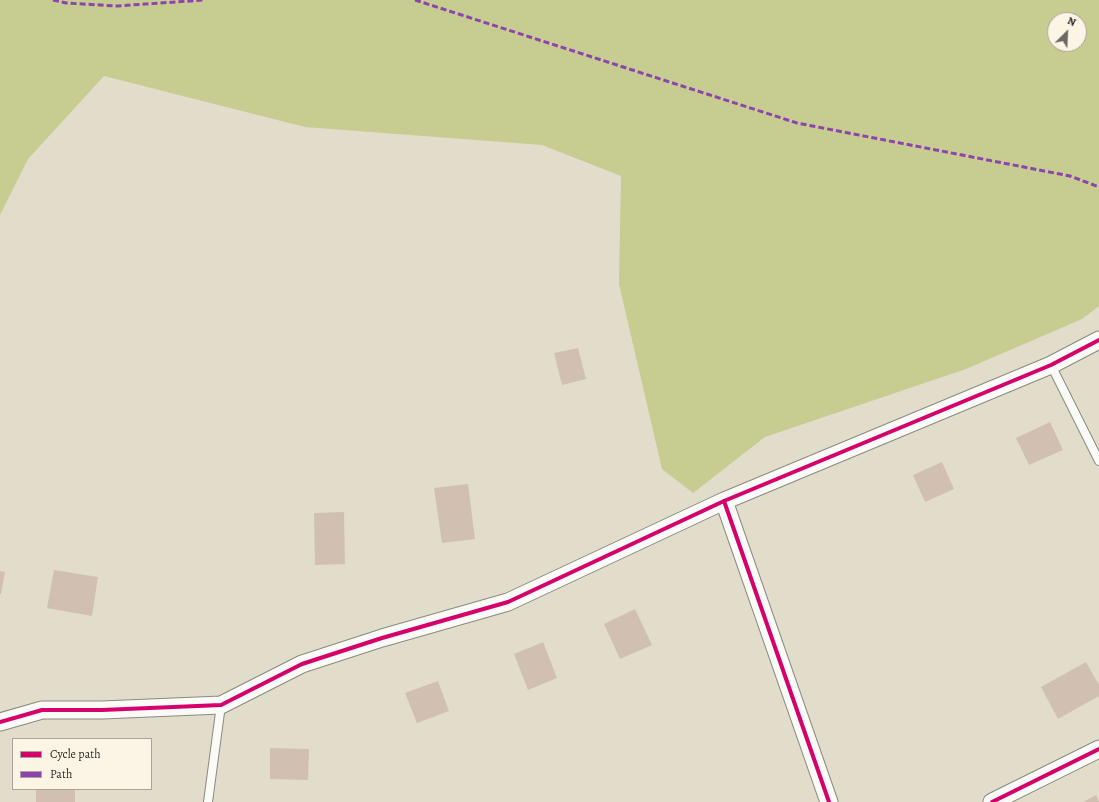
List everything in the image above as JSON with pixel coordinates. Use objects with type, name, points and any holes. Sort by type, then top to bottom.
[{"type":"street","points":[[0,722],[42,710],[102,710],[221,705],[302,664],[382,638],[508,602],[724,501],[1051,365],[1099,340]]},
{"type":"street","points":[[724,501],[829,802]]},
{"type":"street","points":[[992,802],[1099,749]]},
{"type":"lane","points":[[1051,365],[1099,461]]},
{"type":"lane","points":[[208,802],[221,705]]},
{"type":"green space","points":[[0,0],[1099,0],[1099,306],[1082,319],[966,369],[765,437],[693,493],[662,469],[619,284],[621,176],[542,145],[305,127],[104,76],[28,159],[0,215]]},
{"type":"building","points":[[578,348],[586,379],[562,385],[554,353]]},
{"type":"building","points":[[1050,422],[1063,450],[1029,465],[1016,438]]},
{"type":"building","points":[[942,462],[954,489],[925,502],[913,475]]},
{"type":"building","points":[[468,484],[475,539],[442,543],[434,488]]},
{"type":"building","points":[[344,512],[345,564],[315,565],[314,513]]},
{"type":"building","points":[[54,570],[98,577],[92,616],[47,608]]},
{"type":"building","points":[[0,571],[5,572],[1,594],[0,594]]},
{"type":"building","points":[[635,609],[652,645],[620,659],[604,624]]},
{"type":"building","points":[[543,642],[557,678],[528,690],[514,654]]},
{"type":"building","points":[[1086,662],[1099,685],[1099,696],[1058,719],[1041,687]]},
{"type":"building","points":[[438,681],[449,711],[417,723],[405,693]]},
{"type":"building","points":[[270,748],[309,749],[308,780],[270,779]]},
{"type":"building","points":[[36,790],[75,790],[75,802],[36,802]]},
{"type":"building","points":[[1096,795],[1099,802],[1083,802]]},
{"type":"marked path","points":[[53,0],[66,3],[117,6],[204,0]]},
{"type":"marked path","points":[[415,0],[797,123],[1070,176],[1099,187]]},
{"type":"cycle path","points":[[0,722],[42,710],[102,710],[221,705],[302,664],[382,638],[508,602],[724,501],[1051,365],[1099,340]]},
{"type":"cycle path","points":[[724,501],[829,802]]},
{"type":"cycle path","points":[[992,802],[1099,749]]}]
